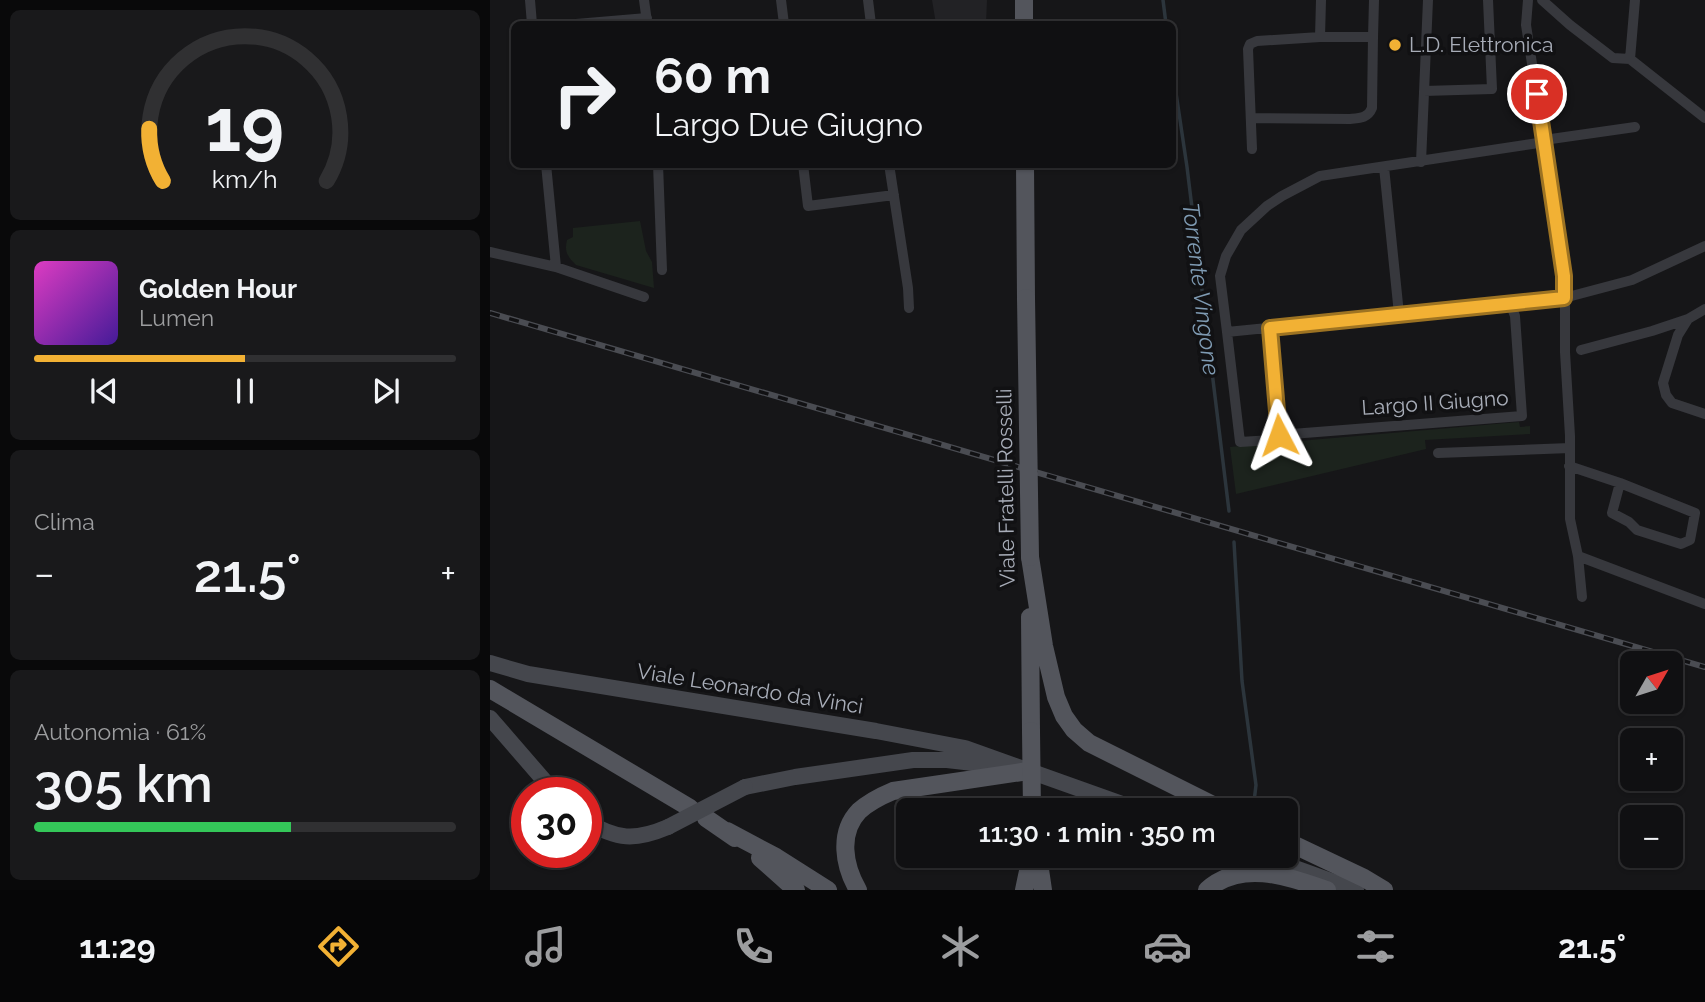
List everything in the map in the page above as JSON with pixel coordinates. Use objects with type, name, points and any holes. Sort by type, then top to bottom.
[{"type":"main road","points":[[1024,0],[1024,21]]},
{"type":"main road","name":"Viale Fratelli Rosselli","points":[[1025,168],[1032,798]]},
{"type":"main road","points":[[1030,557],[1044,646],[1056,697],[1064,716],[1074,730],[1089,743],[1199,798]]},
{"type":"main road","name":"Viale Leonardo da Vinci","points":[[490,663],[528,674],[965,748],[1105,798]]},
{"type":"main road","points":[[490,689],[690,808]]},
{"type":"main road","points":[[490,718],[541,777]]},
{"type":"main road","name":"Viale Leonardo da Vinci","points":[[602,829],[616,836],[635,837],[655,832],[745,787],[796,777],[913,760],[982,764],[1003,761]]},
{"type":"main road","points":[[858,890],[845,858],[847,833],[858,812],[874,799],[893,791],[1028,771]]},
{"type":"main road","points":[[706,818],[828,890]]},
{"type":"main road","points":[[727,831],[796,890]]},
{"type":"main road","points":[[1298,847],[1384,890]]},
{"type":"main road","points":[[1024,890],[1027,868]]},
{"type":"main road","points":[[1040,868],[1043,890]]},
{"type":"main road","points":[[1295,868],[1356,890]]},
{"type":"main road","points":[[1207,890],[1234,876],[1255,872],[1281,875],[1328,890]]},
{"type":"street","points":[[530,0],[532,21]]},
{"type":"street","points":[[645,0],[647,21]]},
{"type":"street","points":[[781,0],[784,21]]},
{"type":"street","points":[[868,0],[871,21]]},
{"type":"street","points":[[1320,37],[1321,0]]},
{"type":"street","points":[[1251,118],[1350,119],[1370,114],[1374,0]]},
{"type":"street","points":[[1421,162],[1428,0]]},
{"type":"street","points":[[1424,91],[1492,89],[1488,0]]},
{"type":"street","points":[[1528,0],[1526,25],[1564,276],[1570,519],[1578,556],[1582,597]]},
{"type":"street","points":[[1542,0],[1613,58],[1630,59],[1705,118]]},
{"type":"street","points":[[1630,59],[1635,0]]},
{"type":"street","points":[[1252,149],[1250,44],[1256,41],[1320,37],[1373,37]]},
{"type":"street","points":[[1634,127],[1320,176],[1267,206],[1241,230],[1229,248],[1220,275],[1227,332],[1564,298],[1632,280],[1705,246]]},
{"type":"street","points":[[1384,167],[1399,314]]},
{"type":"street","points":[[546,168],[556,267]]},
{"type":"street","points":[[658,168],[662,270]]},
{"type":"street","points":[[803,168],[808,206],[894,195]]},
{"type":"street","points":[[891,168],[909,308]]},
{"type":"street","points":[[490,252],[556,267],[644,297]]},
{"type":"street","name":"Largo II Giugno","points":[[1227,332],[1240,442],[1272,440],[1279,435],[1522,416],[1515,316],[1510,303]]},
{"type":"street","points":[[1581,349],[1652,331],[1688,319],[1705,309]]},
{"type":"street","points":[[1688,319],[1678,335],[1663,383],[1666,395],[1672,403],[1705,414]]},
{"type":"street","points":[[1270,328],[1279,435]]},
{"type":"street","points":[[1438,453],[1570,448]]},
{"type":"street","points":[[1569,466],[1620,483],[1695,513],[1690,540],[1681,544],[1637,530],[1629,522],[1612,513],[1620,483]]},
{"type":"street","points":[[1578,556],[1705,604]]},
{"type":"shaded area","points":[[932,0],[987,0],[986,21],[936,21]]},
{"type":"shaded area","points":[[640,221],[646,251],[652,262],[654,288],[576,265],[567,254],[567,240],[573,237],[573,228]]},
{"type":"shaded area","points":[[1519,422],[1520,427],[1530,426],[1530,434],[1425,440],[1426,449],[1236,494],[1230,447]]},
{"type":"waterway","name":"Torrente Vingone","points":[[1163,0],[1166,21]]},
{"type":"waterway","name":"Torrente Vingone","points":[[1176,93],[1229,511]]},
{"type":"waterway","name":"Torrente Vingone","points":[[1234,542],[1242,681],[1256,785],[1254,798]]},
{"type":"railway","points":[[490,313],[1705,667]]},
{"type":"place","name":"L.D. Elettronica","points":[[1395,45]]},
{"type":"route","points":[[1279,435],[1270,328],[1564,298],[1564,276],[1537,94]]}]
